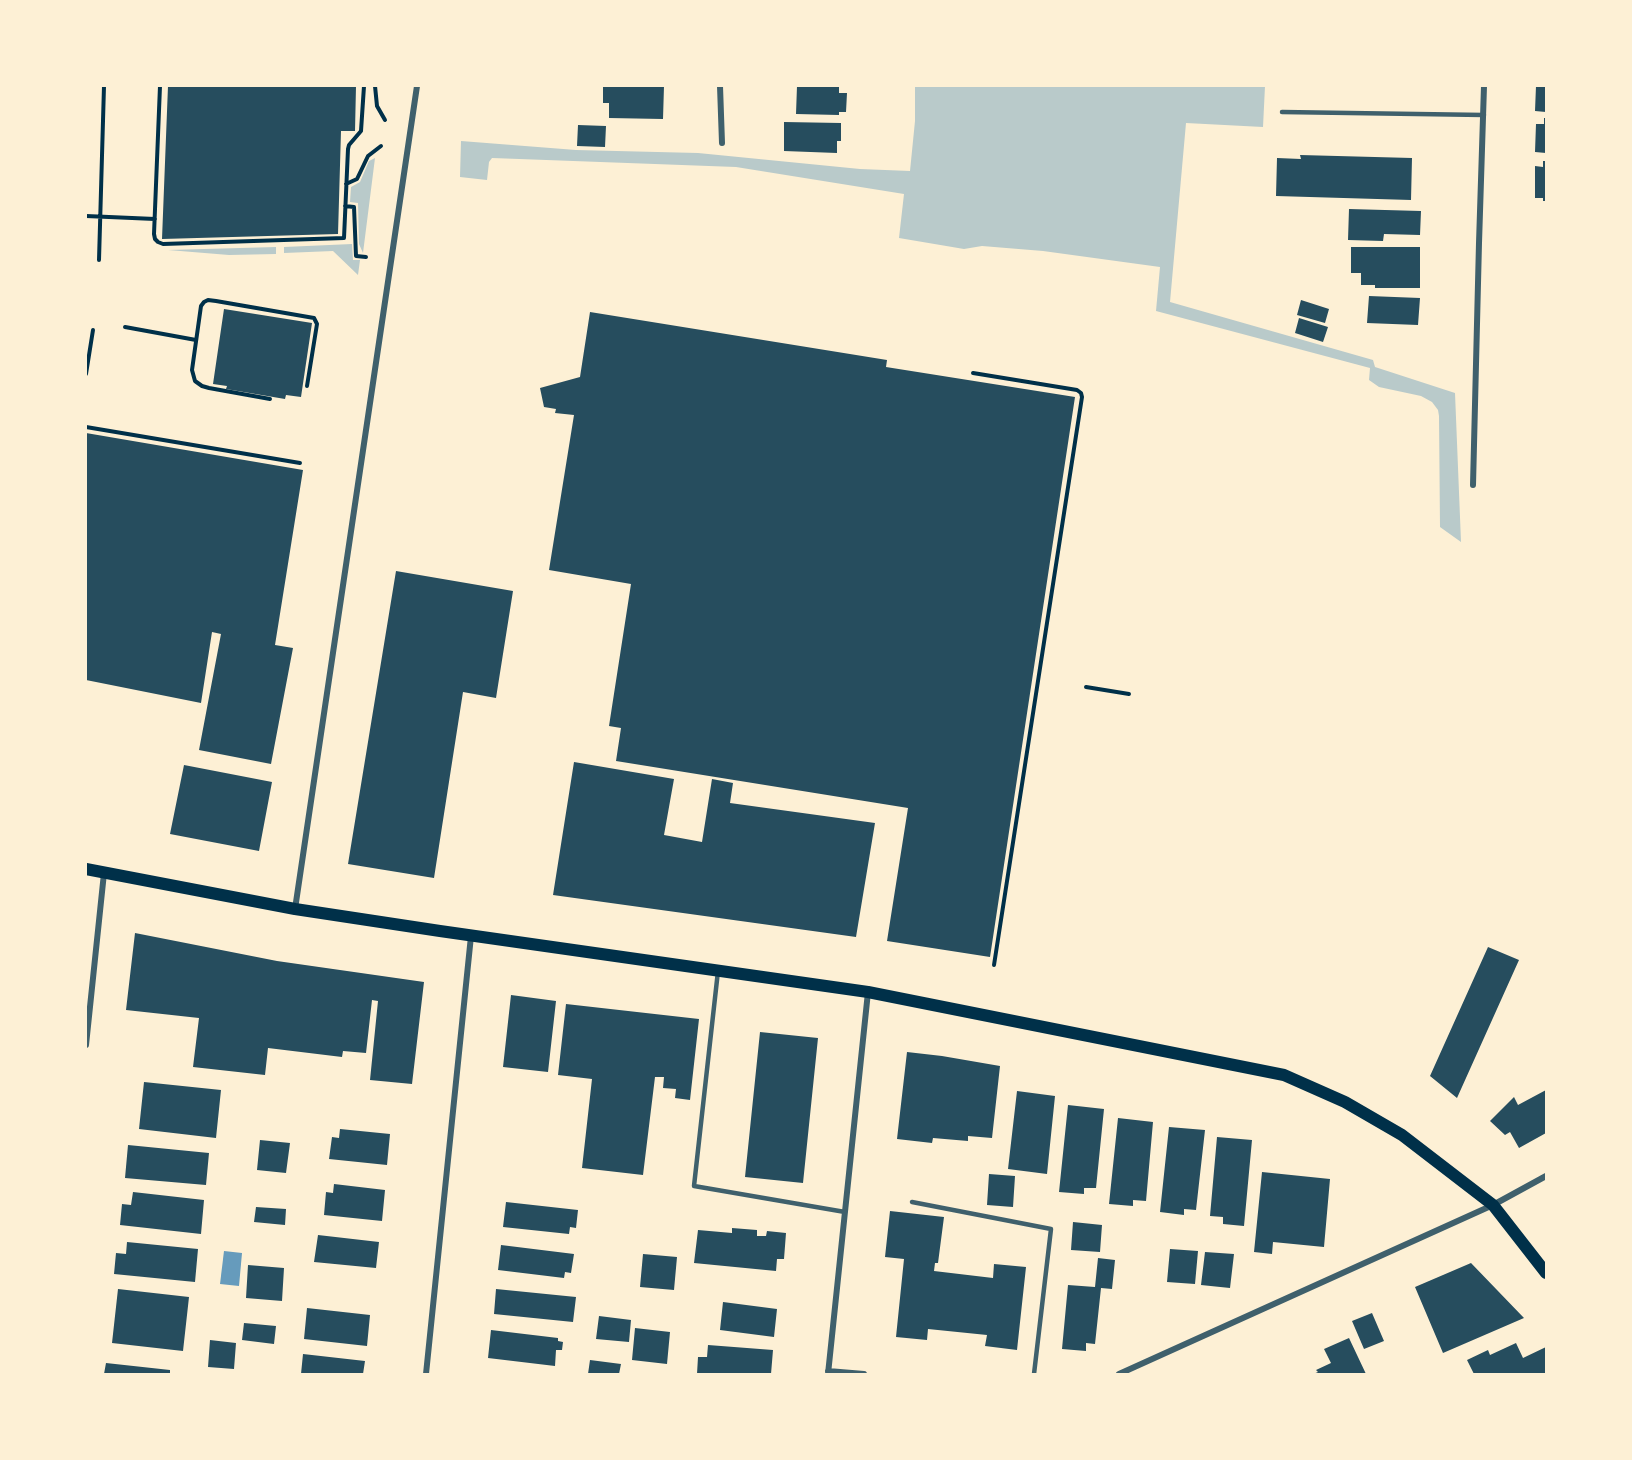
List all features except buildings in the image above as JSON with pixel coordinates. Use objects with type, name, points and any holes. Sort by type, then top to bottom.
[{"type":"main road","points":[[86,869],[295,909],[868,992],[1284,1075],[1345,1102],[1402,1135],[1493,1205],[1546,1273]]},
{"type":"street","points":[[295,909],[417,86]]},
{"type":"street","points":[[720,86],[722,143]]},
{"type":"street","points":[[1473,485],[1485,86]]},
{"type":"street","points":[[86,1045],[104,873]]},
{"type":"street","points":[[426,1374],[471,936]]},
{"type":"street","points":[[864,1374],[828,1373],[868,992]]},
{"type":"street","points":[[1119,1374],[1493,1205],[1546,1176]]},
{"type":"lane","points":[[1282,112],[1484,115]]},
{"type":"lane","points":[[718,971],[694,1186],[845,1212]]},
{"type":"lane","points":[[912,1202],[1051,1229],[1034,1374]]},
{"type":"path","points":[[99,260],[104,86]]},
{"type":"path","points":[[160,86],[155,239],[163,244],[344,238],[348,149],[361,131],[364,86]]},
{"type":"path","points":[[375,86],[377,106],[385,120]]},
{"type":"path","points":[[346,184],[357,179],[368,156],[381,146]]},
{"type":"path","points":[[345,206],[354,207],[356,256],[366,257]]},
{"type":"path","points":[[86,216],[155,219]]},
{"type":"path","points":[[270,399],[209,388],[195,381],[192,370],[201,306],[208,300],[314,318],[317,324],[307,386]]},
{"type":"path","points":[[125,327],[196,339]]},
{"type":"path","points":[[86,374],[93,330]]},
{"type":"path","points":[[973,373],[1077,390],[1082,397],[994,965]]},
{"type":"path","points":[[86,427],[300,463]]},
{"type":"path","points":[[1086,687],[1129,694]]},
{"type":"shaded area","points":[[915,86],[1265,86],[1263,127],[1186,123],[1170,302],[1373,360],[1375,367],[1455,393],[1461,542],[1440,527],[1439,416],[1432,402],[1421,396],[1379,387],[1369,380],[1370,368],[1156,311],[1160,267],[1043,251],[982,246],[964,249],[899,238],[904,194],[736,167],[492,158],[489,162],[487,180],[460,177],[461,141],[576,150],[698,153],[860,169],[910,171],[915,121]]},
{"type":"shaded area","points":[[375,158],[363,253],[359,244],[358,203],[350,202],[351,187],[360,182],[369,161]]},
{"type":"shaded area","points":[[352,244],[353,260],[360,260],[358,275],[333,251],[284,253],[284,247]]},
{"type":"shaded area","points":[[276,247],[276,254],[229,255],[168,250]]},
{"type":"water","points":[[224,1251],[242,1253],[239,1286],[220,1284]]}]
